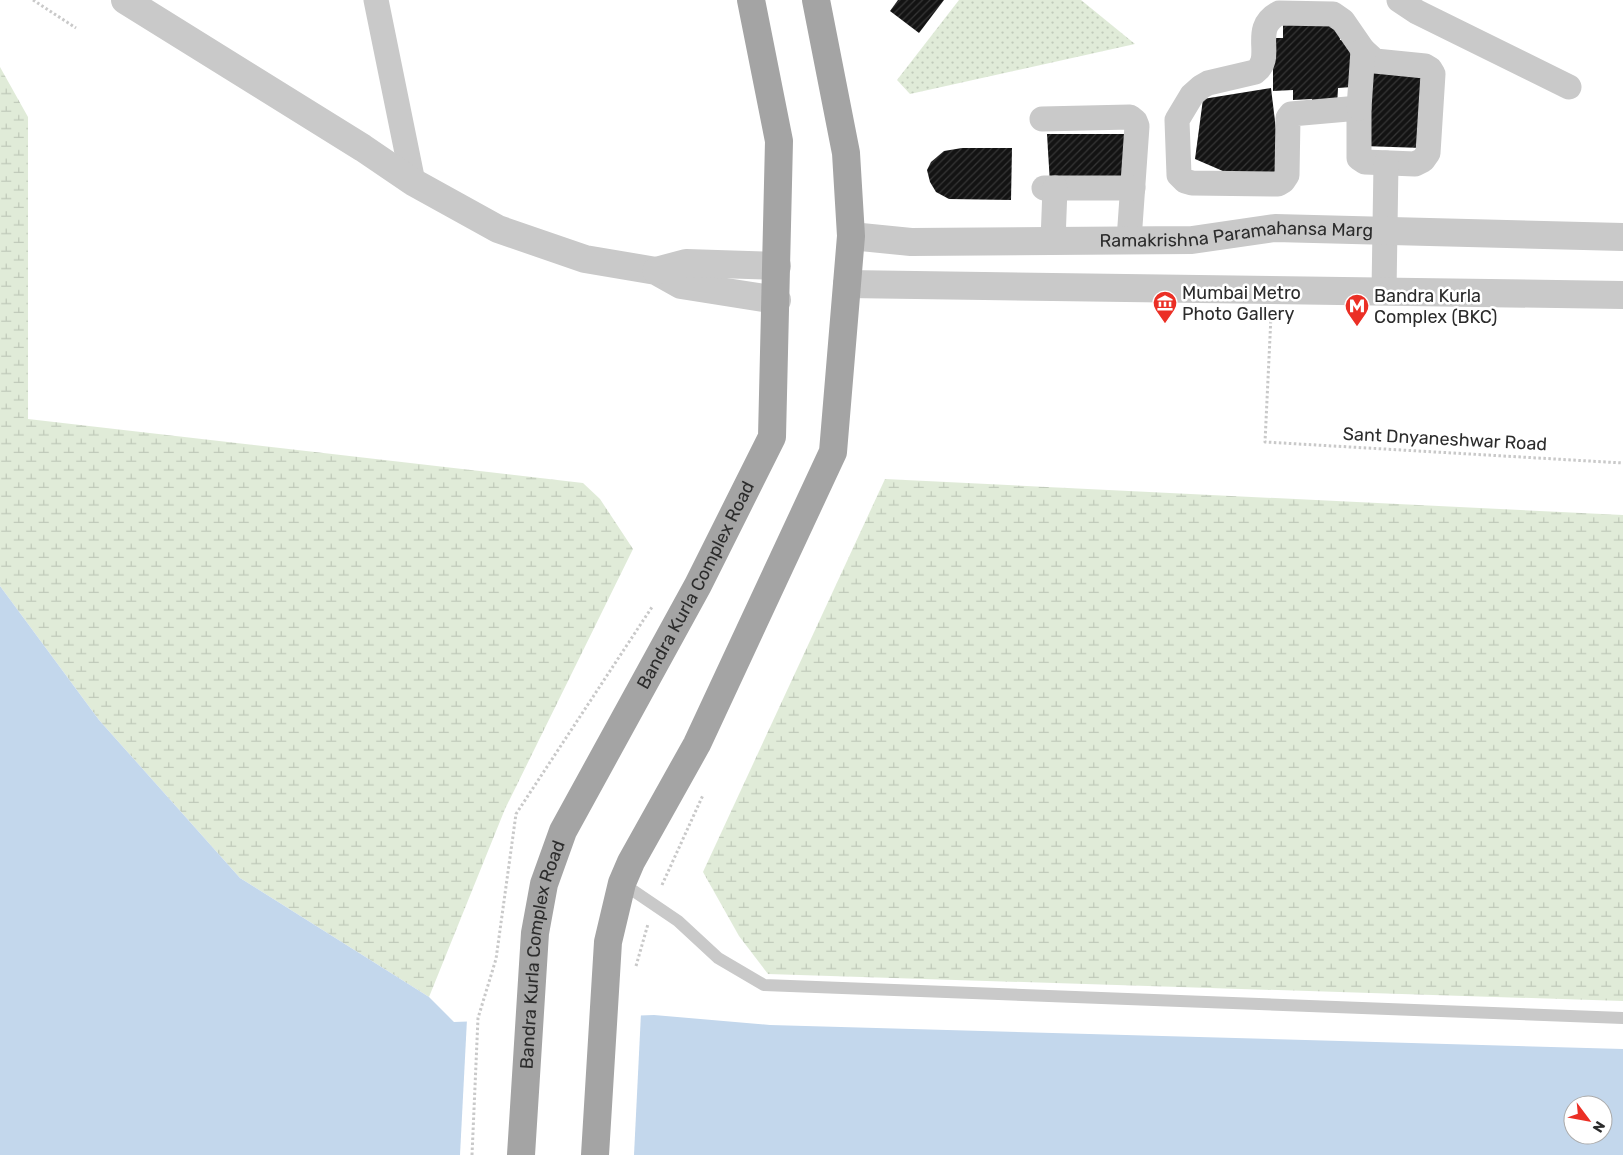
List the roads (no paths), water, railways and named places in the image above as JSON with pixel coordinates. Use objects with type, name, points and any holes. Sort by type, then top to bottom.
[{"type":"main road","name":"Bandra Kurla Complex Road","points":[[521,1155],[534,933],[544,884],[563,831],[698,586],[772,437],[780,141],[751,0]]},
{"type":"main road","points":[[595,1155],[608,942],[622,883],[631,862],[696,744],[834,452],[850,236],[846,153],[816,0]]},
{"type":"street","points":[[125,0],[363,148],[413,182],[498,229],[585,259],[656,271],[681,285],[776,300]]},
{"type":"street","points":[[376,0],[413,182]]},
{"type":"street","points":[[1399,0],[1417,12],[1569,87]]},
{"type":"street","points":[[1359,108],[1290,114],[1288,118],[1287,175],[1278,184],[1192,183],[1185,181],[1179,175],[1177,120],[1192,95],[1201,87],[1255,72],[1260,68],[1263,61],[1264,29],[1270,18],[1279,13],[1333,14],[1343,21],[1363,50],[1375,61],[1425,66],[1430,69],[1433,74],[1428,153],[1423,160],[1415,164],[1365,162],[1359,158],[1359,108],[1363,50]]},
{"type":"street","points":[[1042,119],[1130,117],[1135,121],[1137,126],[1129,240]]},
{"type":"street","points":[[1384,292],[1386,162]]},
{"type":"street","points":[[1053,241],[1049,188],[1133,188]]},
{"type":"street","name":"Ramakrishna Paramahansa Marg","points":[[850,236],[911,242],[1192,240],[1275,228],[1623,237]]},
{"type":"street","points":[[656,271],[686,263],[778,266]]},
{"type":"street","points":[[847,284],[1623,295]]},
{"type":"lane","points":[[622,883],[678,921],[718,958],[764,985],[1623,1018]]},
{"type":"water","points":[[0,586],[99,720],[240,878],[429,997],[454,1022],[654,1015],[770,1025],[1623,1049],[1623,1155],[0,1155]]},
{"type":"place","name":"Mumbai Metro Photo Gallery","points":[[1165,324]]},
{"type":"place","name":"Bandra Kurla Complex (BKC)","points":[[1357,327]]}]
